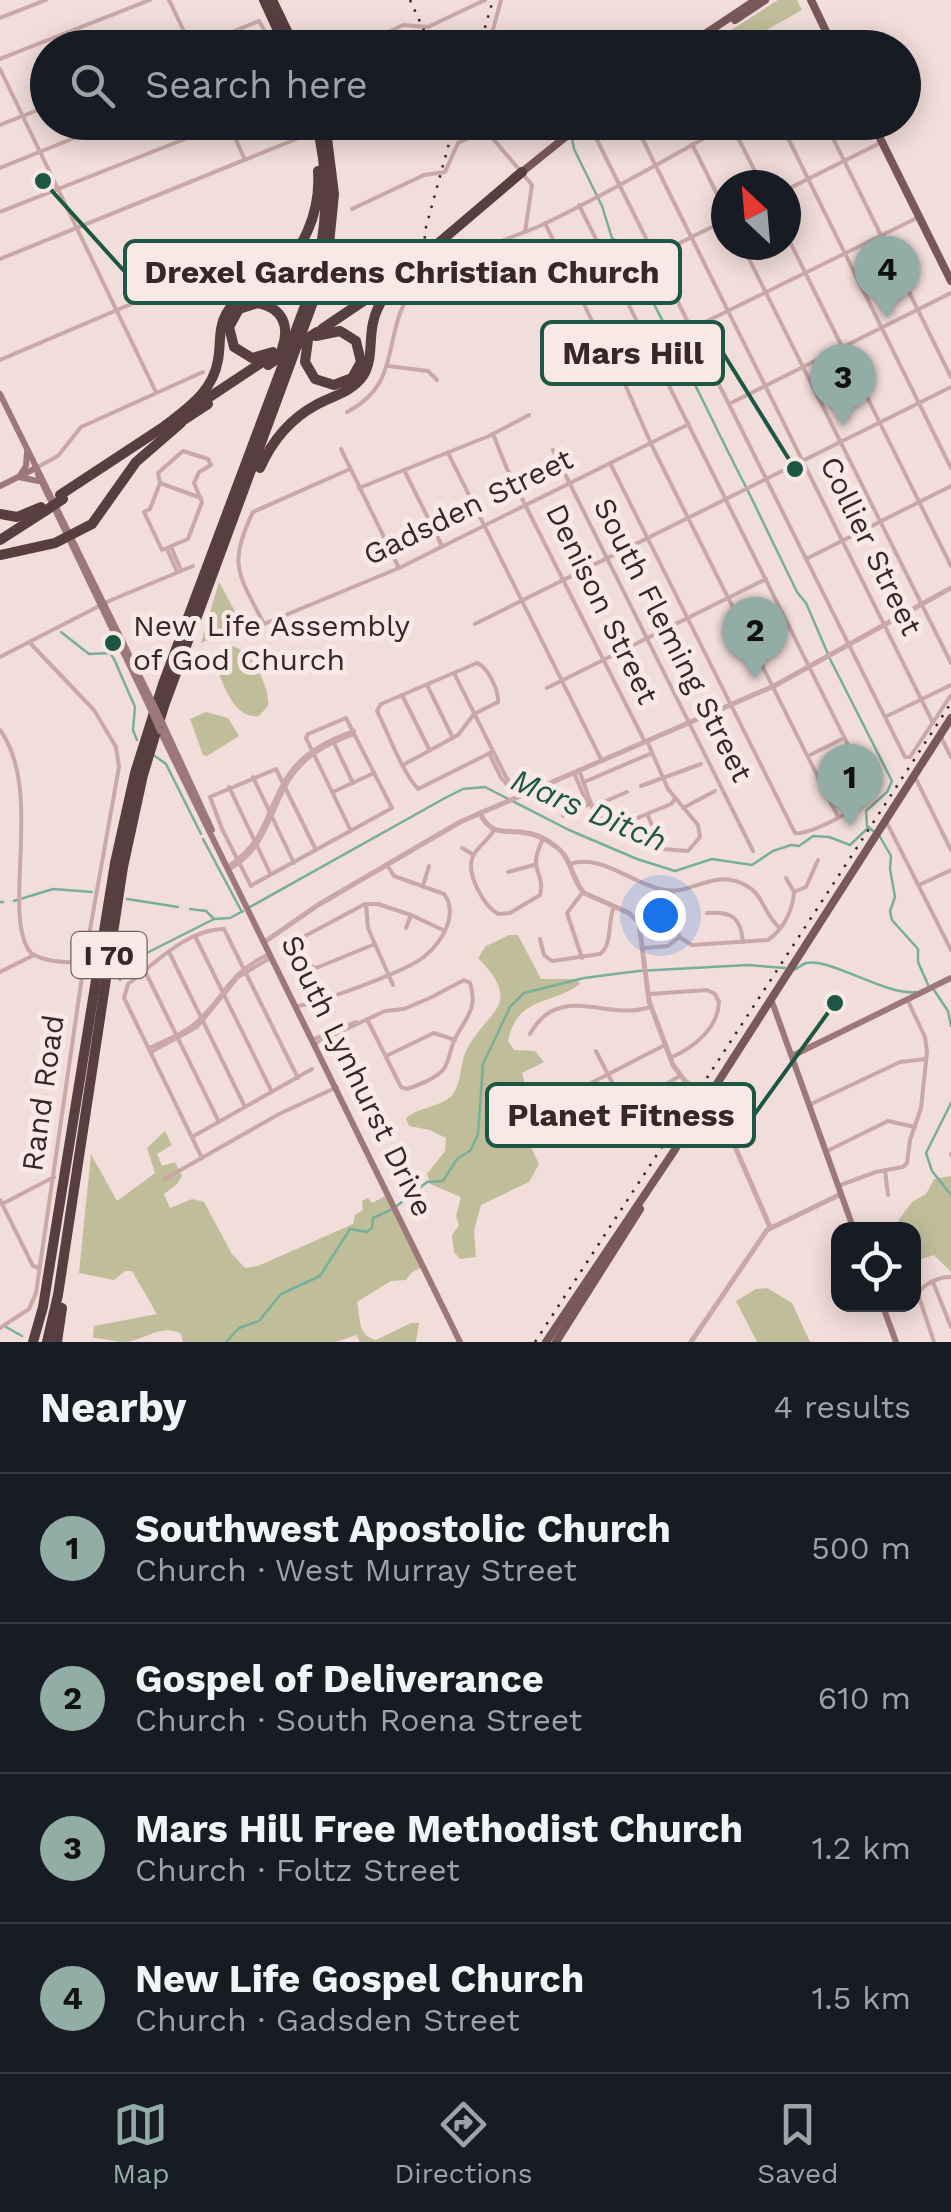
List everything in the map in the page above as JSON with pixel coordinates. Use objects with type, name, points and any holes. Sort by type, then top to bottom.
[{"type":"highway","points":[[264,0],[278,30]]},
{"type":"highway","points":[[272,0],[286,30]]},
{"type":"highway","points":[[166,426],[208,386],[217,364],[222,322],[230,308],[281,270],[309,230],[319,182],[316,140]]},
{"type":"highway","name":"I 70","points":[[33,1342],[128,802],[156,704],[320,259],[326,190],[317,140]]},
{"type":"highway","name":"I 70","points":[[46,1342],[56,1305],[119,888],[136,804],[164,706],[318,295],[330,240],[334,186],[328,140]]},
{"type":"highway","points":[[215,567],[272,444],[306,411],[360,380],[368,366],[372,328],[386,292],[521,170]]},
{"type":"highway","points":[[0,537],[185,419],[274,355],[315,333],[521,170]]},
{"type":"highway","points":[[315,333],[335,330],[354,339],[362,359],[352,378],[338,385],[323,384],[310,374],[304,360],[328,271],[330,240]]},
{"type":"highway","points":[[61,497],[413,265]]},
{"type":"highway","points":[[236,490],[286,335],[281,316],[271,306],[255,302],[238,309],[229,329],[234,347],[252,358],[274,355]]},
{"type":"highway","points":[[0,555],[70,540],[95,522],[136,462],[185,419]]},
{"type":"highway","points":[[0,514],[16,517],[44,508]]},
{"type":"highway","points":[[57,1342],[85,1114]]},
{"type":"highway","points":[[26,1342],[35,1320],[44,1267]]},
{"type":"main road","points":[[711,30],[756,0]]},
{"type":"main road","points":[[721,30],[765,0]]},
{"type":"main road","points":[[810,0],[825,30]]},
{"type":"main road","points":[[521,170],[555,140]]},
{"type":"main road","points":[[521,170],[560,140]]},
{"type":"main road","points":[[882,142],[951,281]]},
{"type":"main road","name":"South Lynhurst Drive","points":[[0,394],[212,832],[234,865],[247,902],[460,1342]]},
{"type":"main road","points":[[19,477],[26,464],[27,450]]},
{"type":"main road","points":[[0,486],[36,468]]},
{"type":"main road","name":"South Lynhurst Drive","points":[[36,468],[39,482],[102,604]]},
{"type":"main road","points":[[19,477],[39,482]]},
{"type":"main road","points":[[546,1342],[709,1097],[951,718]]},
{"type":"main road","points":[[792,1056],[951,978]]},
{"type":"main road","points":[[771,999],[851,1222]]},
{"type":"main road","points":[[556,1342],[672,1154]]},
{"type":"main road","points":[[885,1312],[896,1342]]},
{"type":"street","points":[[0,18],[46,0]]},
{"type":"street","points":[[75,30],[150,0]]},
{"type":"street","points":[[169,0],[183,30]]},
{"type":"street","points":[[393,30],[402,26],[428,27],[484,0]]},
{"type":"street","points":[[493,30],[501,0]]},
{"type":"street","points":[[239,30],[260,22],[264,30]]},
{"type":"street","points":[[0,60],[30,48]]},
{"type":"street","points":[[0,70],[30,132]]},
{"type":"street","points":[[0,125],[30,113]]},
{"type":"street","points":[[34,140],[156,392]]},
{"type":"street","points":[[0,168],[70,140]]},
{"type":"street","points":[[0,212],[183,140]]},
{"type":"street","points":[[236,140],[245,160]]},
{"type":"street","points":[[0,259],[292,140]]},
{"type":"street","points":[[494,140],[533,188],[525,232]]},
{"type":"street","points":[[597,140],[907,758],[951,695]]},
{"type":"street","name":"Collier Street","points":[[643,140],[933,722]]},
{"type":"street","points":[[346,412],[378,389],[388,366],[395,320],[404,301],[425,275],[545,224],[700,140]]},
{"type":"street","points":[[740,140],[755,170]]},
{"type":"street","points":[[789,140],[951,468]]},
{"type":"street","points":[[834,140],[951,377]]},
{"type":"street","points":[[352,209],[424,174],[448,169],[461,141]]},
{"type":"street","points":[[801,182],[882,142]]},
{"type":"street","points":[[692,144],[711,182]]},
{"type":"street","points":[[579,205],[872,796],[798,836],[610,464]]},
{"type":"street","points":[[692,329],[919,216]]},
{"type":"street","points":[[545,224],[604,346]]},
{"type":"street","points":[[579,293],[711,228]]},
{"type":"street","points":[[750,260],[951,663]]},
{"type":"street","points":[[799,260],[951,566]]},
{"type":"street","points":[[0,360],[218,267]]},
{"type":"street","points":[[729,404],[951,294]]},
{"type":"street","points":[[652,349],[619,368],[688,518],[838,816]]},
{"type":"street","points":[[388,366],[428,371],[437,380]]},
{"type":"street","points":[[36,468],[58,456],[79,428],[203,372]]},
{"type":"street","points":[[475,624],[951,387]]},
{"type":"street","points":[[359,488],[493,434],[529,415]]},
{"type":"street","name":"Gadsden Street","points":[[350,469],[256,508],[239,544],[237,564],[264,624],[399,568],[689,424]]},
{"type":"street","name":"Denison Street","points":[[493,434],[676,799]]},
{"type":"street","points":[[341,449],[399,568]]},
{"type":"street","name":"South Fleming Street","points":[[553,450],[753,851]]},
{"type":"street","points":[[183,451],[208,459],[211,465],[199,472],[194,483],[201,498],[187,540],[169,548],[158,548],[144,513],[150,509],[160,484],[158,473],[183,451]]},
{"type":"street","points":[[448,453],[602,761]]},
{"type":"street","points":[[404,470],[442,547]]},
{"type":"street","points":[[160,484],[201,498]]},
{"type":"street","points":[[806,558],[951,486]]},
{"type":"street","points":[[169,548],[179,571]]},
{"type":"street","points":[[0,657],[102,604],[193,566]]},
{"type":"street","points":[[546,688],[766,579]]},
{"type":"street","points":[[266,941],[303,914],[480,812],[774,686],[951,588]]},
{"type":"street","name":"Rand Road","points":[[0,1328],[29,1309],[44,1267],[84,963],[119,759],[108,731],[88,702],[29,642]]},
{"type":"street","points":[[404,765],[453,738],[474,714],[498,700],[480,664],[378,708],[404,765],[418,789],[491,752]]},
{"type":"street","points":[[454,673],[491,752],[518,797]]},
{"type":"street","points":[[885,717],[951,684]]},
{"type":"street","points":[[427,685],[453,738]]},
{"type":"street","points":[[402,695],[430,751]]},
{"type":"street","points":[[316,850],[276,768],[210,796],[234,865],[250,886],[352,831],[392,808],[346,718],[306,736],[352,831]]},
{"type":"street","points":[[0,730],[18,774],[12,856]]},
{"type":"street","points":[[234,865],[256,844],[285,785],[313,752],[354,732]]},
{"type":"street","points":[[940,735],[951,757]]},
{"type":"street","points":[[808,756],[845,737]]},
{"type":"street","points":[[333,741],[353,783]]},
{"type":"street","points":[[584,782],[652,753]]},
{"type":"street","points":[[640,786],[700,764]]},
{"type":"street","points":[[576,772],[584,782],[597,817],[618,826],[676,799],[698,824],[700,837],[688,851],[662,848],[647,814]]},
{"type":"street","points":[[576,772],[590,804]]},
{"type":"street","points":[[332,792],[374,773]]},
{"type":"street","points":[[914,775],[951,850]]},
{"type":"street","points":[[252,777],[294,862]]},
{"type":"street","points":[[229,787],[272,875]]},
{"type":"street","points":[[684,808],[715,791]]},
{"type":"street","points":[[563,816],[627,792]]},
{"type":"street","points":[[480,812],[494,830],[527,833],[560,850],[583,892],[629,913],[639,922],[647,995],[670,1058],[680,1076],[716,1103],[770,1228]]},
{"type":"street","points":[[885,819],[951,950]]},
{"type":"street","points":[[494,830],[474,855],[471,872],[496,916],[509,914],[538,897],[542,886],[534,865],[543,839]]},
{"type":"street","points":[[462,848],[474,855]]},
{"type":"street","points":[[794,892],[806,887],[818,860]]},
{"type":"street","points":[[570,864],[592,862],[661,890],[673,891],[714,879],[742,883],[754,891],[769,918],[780,928]]},
{"type":"street","points":[[300,1010],[424,957],[443,930],[452,913],[442,892],[394,876],[387,864]]},
{"type":"street","points":[[508,872],[534,865]]},
{"type":"street","points":[[423,886],[429,866]]},
{"type":"street","points":[[919,886],[951,870]]},
{"type":"street","points":[[678,937],[692,945],[768,940],[792,908],[794,892],[786,878]]},
{"type":"street","points":[[673,891],[678,937]]},
{"type":"street","points":[[582,958],[567,912],[583,892]]},
{"type":"street","points":[[375,944],[316,968],[306,964],[299,950],[304,936],[366,904],[410,914],[443,930]]},
{"type":"street","points":[[366,904],[367,925],[393,986]]},
{"type":"street","points":[[540,939],[544,954],[551,961],[600,954],[606,948],[614,907]]},
{"type":"street","points":[[708,913],[734,916],[741,925],[743,942]]},
{"type":"street","points":[[406,928],[410,914]]},
{"type":"street","points":[[13,926],[25,948],[34,955],[84,963]]},
{"type":"street","points":[[202,1158],[124,998],[126,986],[195,936],[224,929],[298,1078]]},
{"type":"street","points":[[195,936],[272,1092]]},
{"type":"street","points":[[644,948],[668,946],[678,937]]},
{"type":"street","points":[[169,952],[246,1107]]},
{"type":"street","points":[[0,972],[34,955]]},
{"type":"street","points":[[150,1050],[202,1019],[245,969],[273,955]]},
{"type":"street","points":[[145,971],[219,1122]]},
{"type":"street","points":[[314,1041],[350,1022],[404,1009],[464,980],[470,983],[474,998],[471,1016],[442,1071],[408,1089],[401,1087],[367,1020]]},
{"type":"street","points":[[647,995],[707,990],[722,1001],[697,1044],[670,1058]]},
{"type":"street","points":[[691,1342],[770,1228],[840,1190],[884,1170],[905,1166],[920,1110],[926,1059],[926,1040],[908,1001]]},
{"type":"street","points":[[530,1034],[541,1016],[555,1010],[588,1004],[630,1012],[650,1007]]},
{"type":"street","points":[[385,1056],[434,1034],[455,1040]]},
{"type":"street","points":[[591,1083],[665,1045]]},
{"type":"street","points":[[596,1052],[619,1096],[632,1102],[680,1076]]},
{"type":"street","points":[[809,1104],[900,1062],[926,1059]]},
{"type":"street","points":[[192,1137],[312,1069]]},
{"type":"street","points":[[163,1180],[280,1114],[337,1088]]},
{"type":"street","points":[[826,1151],[888,1121],[914,1127]]},
{"type":"street","points":[[884,1170],[888,1195]]},
{"type":"street","points":[[44,1267],[33,1266],[1,1202],[54,1177]]},
{"type":"street","points":[[934,1342],[918,1296],[921,1288],[951,1277]]},
{"type":"street","points":[[933,1282],[951,1327]]},
{"type":"shaded area","points":[[778,0],[797,0],[802,10],[767,30],[731,30]]},
{"type":"shaded area","points":[[219,582],[243,626],[201,643]]},
{"type":"shaded area","points":[[230,646],[252,660],[262,678],[268,706],[259,716],[250,716],[235,705],[220,677],[213,659]]},
{"type":"shaded area","points":[[206,712],[228,718],[239,736],[207,756],[203,755],[190,719]]},
{"type":"shaded area","points":[[518,935],[541,979],[577,979],[580,984],[528,1009],[513,1026],[508,1041],[514,1050],[535,1051],[544,1062],[522,1073],[531,1105],[522,1118],[539,1164],[529,1182],[481,1205],[474,1230],[476,1257],[460,1259],[454,1252],[452,1235],[459,1225],[456,1216],[461,1197],[430,1184],[427,1174],[445,1151],[446,1138],[409,1126],[406,1118],[448,1099],[456,1089],[467,1049],[498,1007],[500,998],[492,974],[478,958],[486,946]]},
{"type":"shaded area","points":[[165,1131],[172,1145],[157,1154],[162,1166],[175,1162],[182,1176],[164,1194],[170,1208],[192,1199],[204,1202],[232,1254],[245,1268],[258,1266],[353,1224],[355,1215],[363,1210],[362,1201],[368,1198],[372,1203],[387,1195],[423,1267],[406,1280],[391,1281],[357,1302],[360,1321],[363,1331],[376,1340],[419,1323],[416,1342],[360,1342],[356,1335],[336,1342],[183,1342],[181,1334],[167,1330],[126,1342],[93,1338],[94,1326],[157,1314],[132,1271],[125,1271],[114,1280],[79,1273],[91,1154],[117,1201],[155,1173],[147,1148]]},
{"type":"shaded area","points":[[951,1176],[951,1272],[934,1255],[921,1259],[921,1222],[897,1222],[912,1202],[926,1194],[934,1179]]},
{"type":"shaded area","points":[[767,1288],[792,1303],[810,1342],[757,1342],[736,1301],[756,1289]]},
{"type":"waterway","points":[[572,140],[612,238],[625,248],[631,265]]},
{"type":"waterway","points":[[634,268],[746,487]]},
{"type":"waterway","points":[[748,491],[828,654]]},
{"type":"waterway","points":[[61,632],[89,654],[110,653],[135,707],[133,730],[137,740]]},
{"type":"waterway","points":[[830,659],[892,781],[887,792],[866,811],[867,826],[873,831]]},
{"type":"waterway","points":[[155,756],[166,764],[201,834]]},
{"type":"waterway","name":"Mars Ditch","points":[[250,907],[463,789],[485,787],[569,830],[675,871],[712,859],[752,865],[773,851],[799,846],[813,836],[850,845],[869,827]]},
{"type":"waterway","points":[[879,835],[891,856],[895,897],[890,911],[892,920],[918,949],[918,962],[929,987]]},
{"type":"waterway","points":[[203,839],[242,912]]},
{"type":"waterway","name":"Mars Ditch","points":[[14,901],[53,889],[92,892]]},
{"type":"waterway","name":"Mars Ditch","points":[[127,899],[178,907]]},
{"type":"waterway","name":"Mars Ditch","points":[[190,909],[206,911],[214,919],[230,918],[243,911]]},
{"type":"waterway","points":[[120,980],[127,963],[214,919]]},
{"type":"waterway","points":[[793,970],[816,963],[889,988],[916,992]]},
{"type":"waterway","points":[[428,1182],[443,1181],[457,1159],[471,1150],[478,1134],[483,1064],[510,1007],[524,993],[584,978],[638,971],[748,965],[785,968]]},
{"type":"waterway","points":[[934,990],[948,1011],[951,1026]]},
{"type":"waterway","points":[[951,1103],[926,1153],[932,1171],[951,1195]]},
{"type":"waterway","points":[[226,1342],[239,1328],[259,1321],[281,1294],[320,1276],[350,1229],[367,1232],[372,1228],[373,1218],[393,1209],[427,1182]]},
{"type":"waterway","points":[[6,1327],[22,1336]]},
{"type":"railway","points":[[410,0],[424,30]]},
{"type":"railway","points":[[484,30],[493,0]]},
{"type":"railway","points":[[421,270],[426,227],[450,140]]},
{"type":"railway","points":[[535,1342],[951,703]]},
{"type":"place","name":"Drexel Gardens Christian Church","points":[[43,181]]},
{"type":"place","name":"New Life Gospel Church","points":[[887,318]]},
{"type":"place","name":"Mars Hill Free Methodist Church","points":[[843,426]]},
{"type":"place","name":"Mars Hill","points":[[795,469]]},
{"type":"place","name":"New Life Assembly of God Church","points":[[113,643]]},
{"type":"place","name":"Gospel of Deliverance","points":[[755,679]]},
{"type":"place","name":"Southwest Apostolic Church","points":[[850,826]]},
{"type":"place","name":"Planet Fitness","points":[[835,1003]]}]
